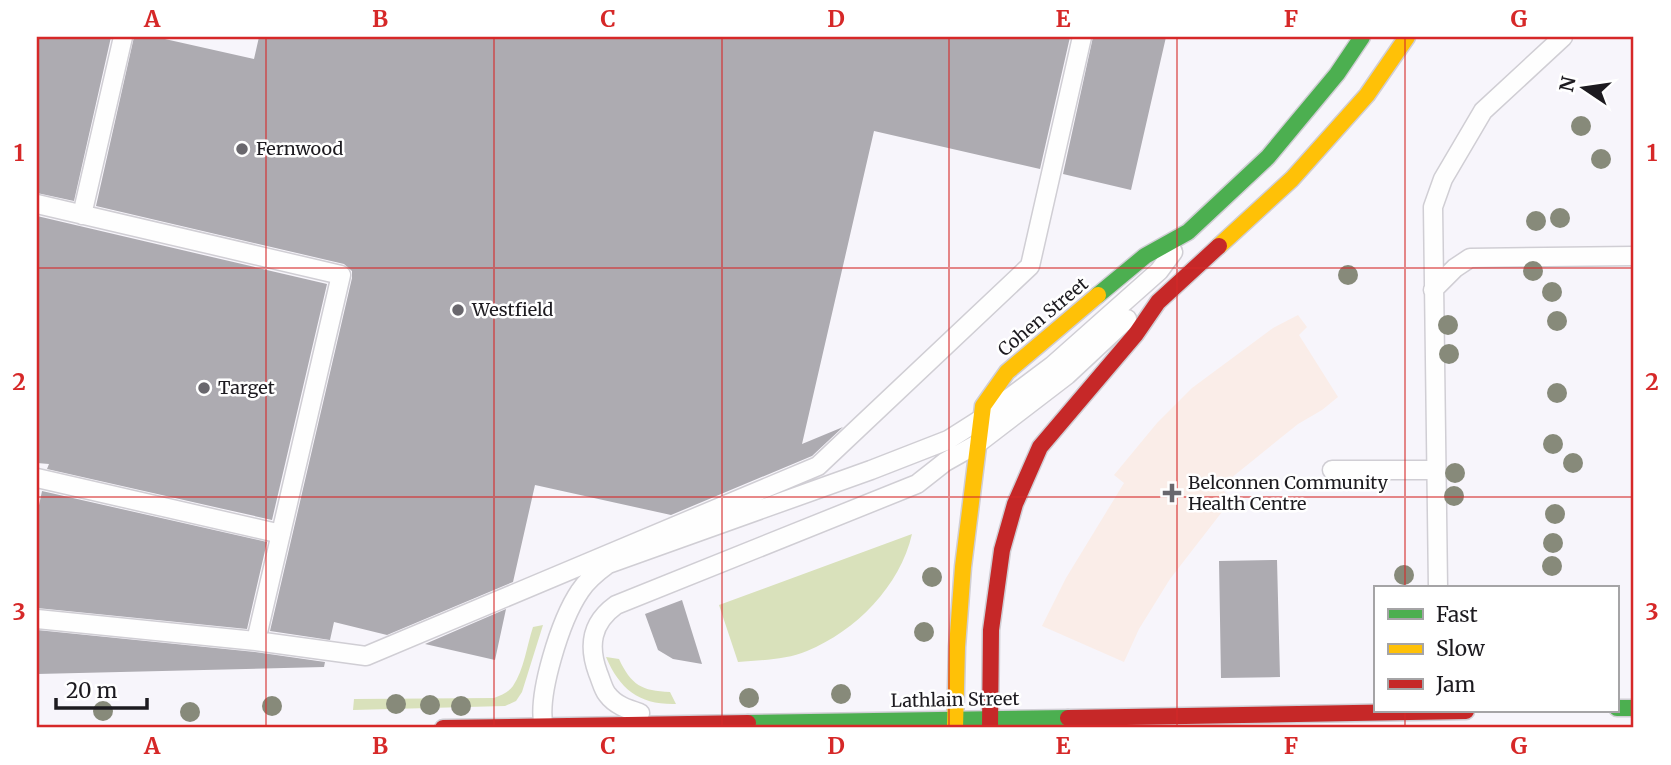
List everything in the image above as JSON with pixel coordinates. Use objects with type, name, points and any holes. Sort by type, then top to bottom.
[{"type":"street","points":[[1188,232],[1268,156],[1304,117],[1338,74],[1362,37]]},
{"type":"street","points":[[990,723],[991,630],[1002,550],[1015,504],[1040,447],[1136,334],[1158,302],[1292,179],[1367,95],[1407,37]]},
{"type":"street","points":[[956,724],[956,668],[962,574],[981,419]]},
{"type":"street","name":"Lathlain Street","points":[[443,728],[676,724],[956,724],[1402,712]]},
{"type":"lane","points":[[82,215],[123,37]]},
{"type":"lane","points":[[37,620],[256,641],[366,656],[818,466],[1030,266],[1082,37]]},
{"type":"lane","points":[[1438,586],[1433,207],[1443,179],[1483,111],[1563,37]]},
{"type":"lane","points":[[37,204],[341,275],[256,641]]},
{"type":"lane","points":[[543,727],[543,690],[567,614],[581,589],[608,564],[948,440],[1052,366],[1159,271],[1188,232]]},
{"type":"lane","points":[[1433,290],[1455,268],[1470,258],[1634,256]]},
{"type":"lane","points":[[676,724],[621,707],[606,693],[592,649],[595,631],[609,611],[917,484],[945,462],[977,443],[1067,375],[1126,319],[1158,302]]},
{"type":"lane","points":[[1332,470],[1435,470]]},
{"type":"lane","points":[[37,478],[282,534]]},
{"type":"shaded area","name":"Belconnen Community Health Centre","points":[[1298,315],[1307,327],[1299,335],[1338,397],[1298,424],[1220,487],[1232,499],[1170,579],[1139,629],[1124,662],[1042,626],[1066,578],[1124,483],[1114,475],[1157,423],[1192,388],[1273,328]]},
{"type":"green space","points":[[912,534],[906,553],[886,589],[859,619],[842,632],[799,654],[738,662],[719,605]]},
{"type":"green space","points":[[543,625],[522,692],[516,701],[505,706],[353,710],[354,699],[494,698],[502,695],[517,680],[533,627]]},
{"type":"green space","points":[[606,657],[619,659],[628,675],[638,685],[670,692],[676,704],[652,702],[633,693],[618,678]]},
{"type":"building","points":[[37,37],[111,37],[74,201],[37,193]]},
{"type":"building","name":"Westfield","points":[[134,37],[156,37],[254,59],[259,37],[1070,37],[1040,169],[874,131],[802,444],[843,427],[812,456],[671,515],[535,485],[513,582],[387,635],[334,622],[330,640],[270,631],[352,271],[344,264],[96,206]]},
{"type":"building","points":[[1093,37],[1166,37],[1131,190],[1063,174]]},
{"type":"building","points":[[37,216],[327,284],[272,520],[47,469],[49,464],[37,463]]},
{"type":"building","points":[[42,491],[267,542],[247,629],[37,608],[37,515]]},
{"type":"building","points":[[1277,560],[1280,677],[1221,678],[1219,561]]},
{"type":"building","points":[[682,600],[702,664],[673,659],[658,650],[645,614]]},
{"type":"building","points":[[506,609],[495,660],[425,644]]},
{"type":"building","points":[[37,630],[255,652],[325,662],[324,667],[37,674]]},
{"type":"traffic: fast","points":[[1098,295],[1145,256],[1188,232],[1268,157],[1337,74],[1362,37]]},
{"type":"traffic: fast","points":[[1618,708],[1634,708]]},
{"type":"traffic: fast","points":[[748,723],[1068,718]]},
{"type":"traffic: slow","points":[[1219,246],[1292,179],[1367,95],[1407,37]]},
{"type":"traffic: slow","points":[[955,728],[963,567],[983,406],[1007,372],[1098,295]]},
{"type":"traffic: jam","points":[[990,728],[991,630],[1002,550],[1015,504],[1040,447],[1136,334],[1158,302],[1219,246]]},
{"type":"traffic: jam","points":[[1068,718],[1409,712]]},
{"type":"traffic: jam","points":[[443,728],[748,723]]},
{"type":"place","name":"Fernwood","points":[[242,149]]},
{"type":"place","name":"Westfield","points":[[458,310]]},
{"type":"place","name":"Target","points":[[204,388]]},
{"type":"place","name":"Belconnen Community Health Centre","points":[[1172,493]]}]
